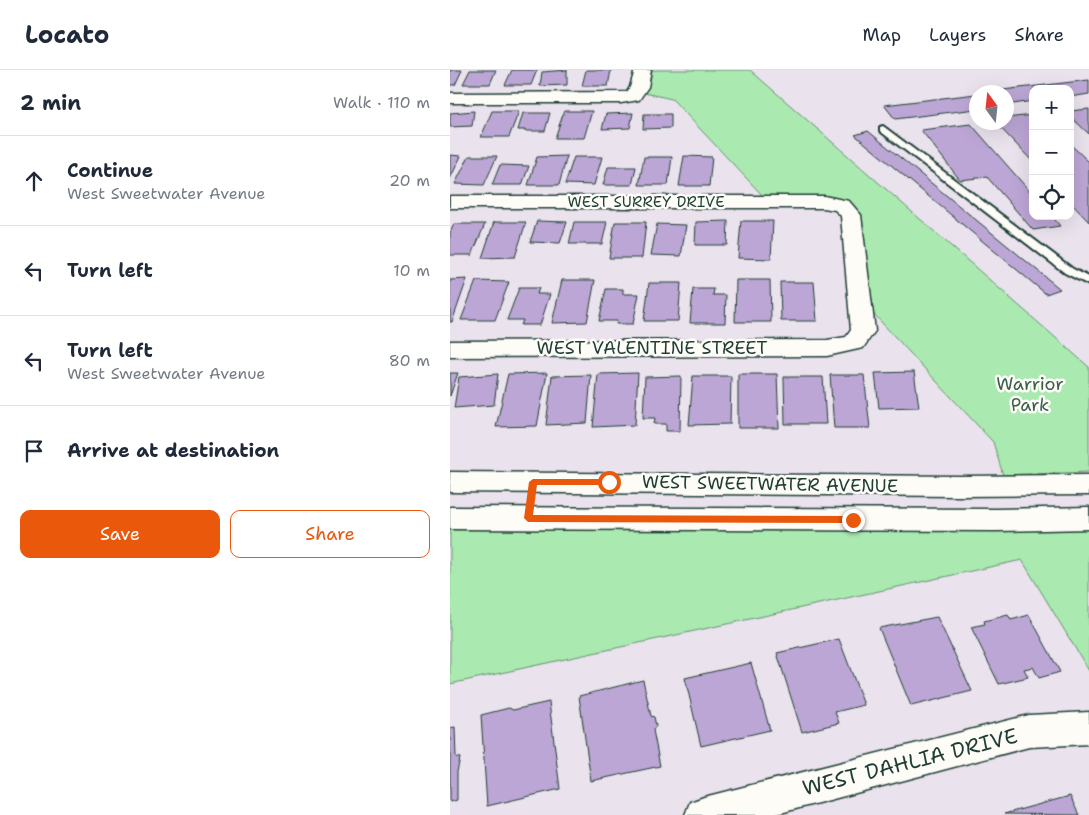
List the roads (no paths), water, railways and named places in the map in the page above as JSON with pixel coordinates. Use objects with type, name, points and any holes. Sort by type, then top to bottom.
[{"type":"street","points":[[450,98],[622,98],[634,96],[644,70]]},
{"type":"street","name":"WEST SURREY DRIVE","points":[[450,202],[824,202],[842,205],[851,215],[863,331],[854,343]]},
{"type":"street","name":"WEST VALENTINE STREET","points":[[450,349],[827,348],[854,343]]},
{"type":"street","name":"WEST SWEETWATER AVENUE","points":[[450,482],[960,486],[1089,485]]},
{"type":"street","points":[[528,518],[533,482]]},
{"type":"street","name":"WEST SWEETWATER AVENUE","points":[[450,518],[996,520],[1089,518]]},
{"type":"street","name":"WEST DAHLIA DRIVE","points":[[704,815],[1029,731],[1089,728]]},
{"type":"lane","points":[[883,129],[1069,271],[1089,282]]},
{"type":"park label","name":"Warrior Park","points":[[1030,394]]}]
